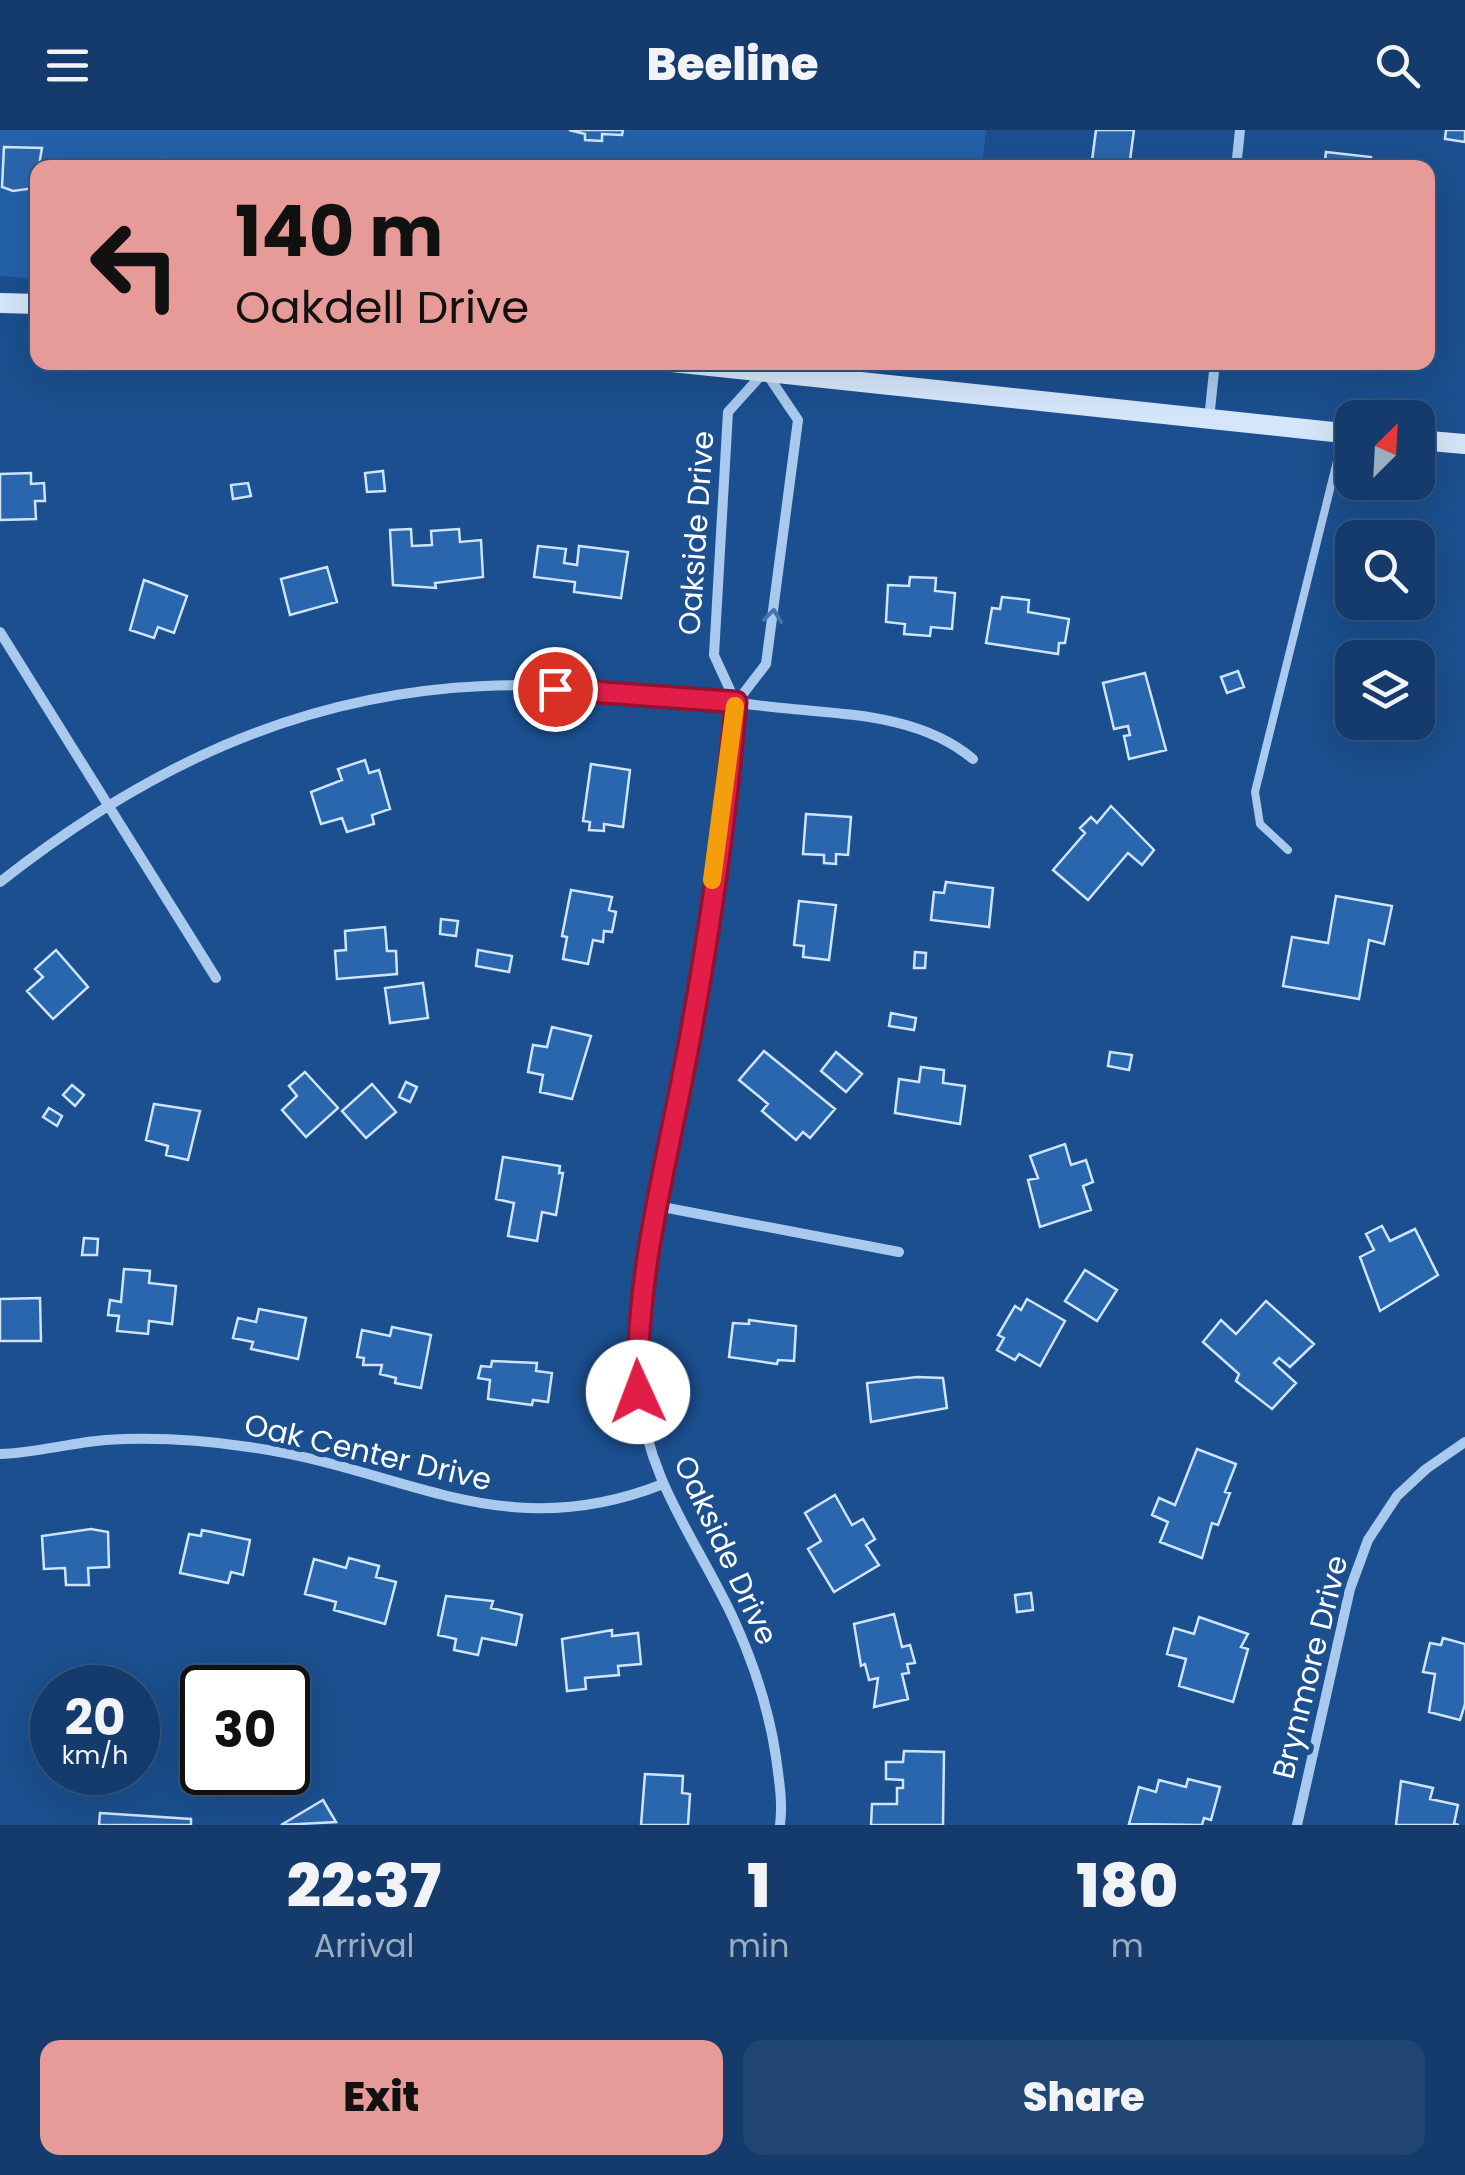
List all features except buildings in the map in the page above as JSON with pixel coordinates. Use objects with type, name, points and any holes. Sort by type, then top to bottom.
[{"type":"main road","points":[[0,303],[30,304]]},
{"type":"main road","points":[[755,370],[1335,432]]},
{"type":"main road","points":[[1435,441],[1465,444]]},
{"type":"street","points":[[1237,160],[1240,130]]},
{"type":"street","points":[[1209,419],[1214,370]]},
{"type":"street","name":"Oakside Drive","points":[[736,702],[714,655],[728,412],[765,371],[798,420],[766,664],[736,702],[687,1054],[642,1273],[636,1332],[645,1429],[663,1484],[691,1546],[733,1618],[772,1727],[783,1804],[780,1825]]},
{"type":"street","points":[[0,632],[216,978]]},
{"type":"street","points":[[0,882],[108,804],[199,753],[272,725],[408,693],[485,686],[659,693],[907,724],[951,740],[973,759]]},
{"type":"street","points":[[657,1206],[898,1252]]},
{"type":"street","name":"Oak Center Drive","points":[[0,1454],[105,1440],[179,1440],[252,1447],[494,1508],[542,1511],[590,1507],[663,1484]]},
{"type":"street","name":"Brynmore Drive","points":[[1297,1825],[1350,1589],[1368,1540],[1397,1496],[1426,1469],[1465,1442]]},
{"type":"lane","points":[[1288,850],[1272,840],[1260,824],[1255,792],[1335,483]]},
{"type":"shaded area","points":[[0,130],[986,130],[983,160],[30,160],[30,278],[0,276]]},
{"type":"slow traffic","points":[[712,880],[735,706]]},
{"type":"route","points":[[555,689],[659,693],[736,702],[687,1054],[642,1273],[636,1332],[638,1392]]}]
